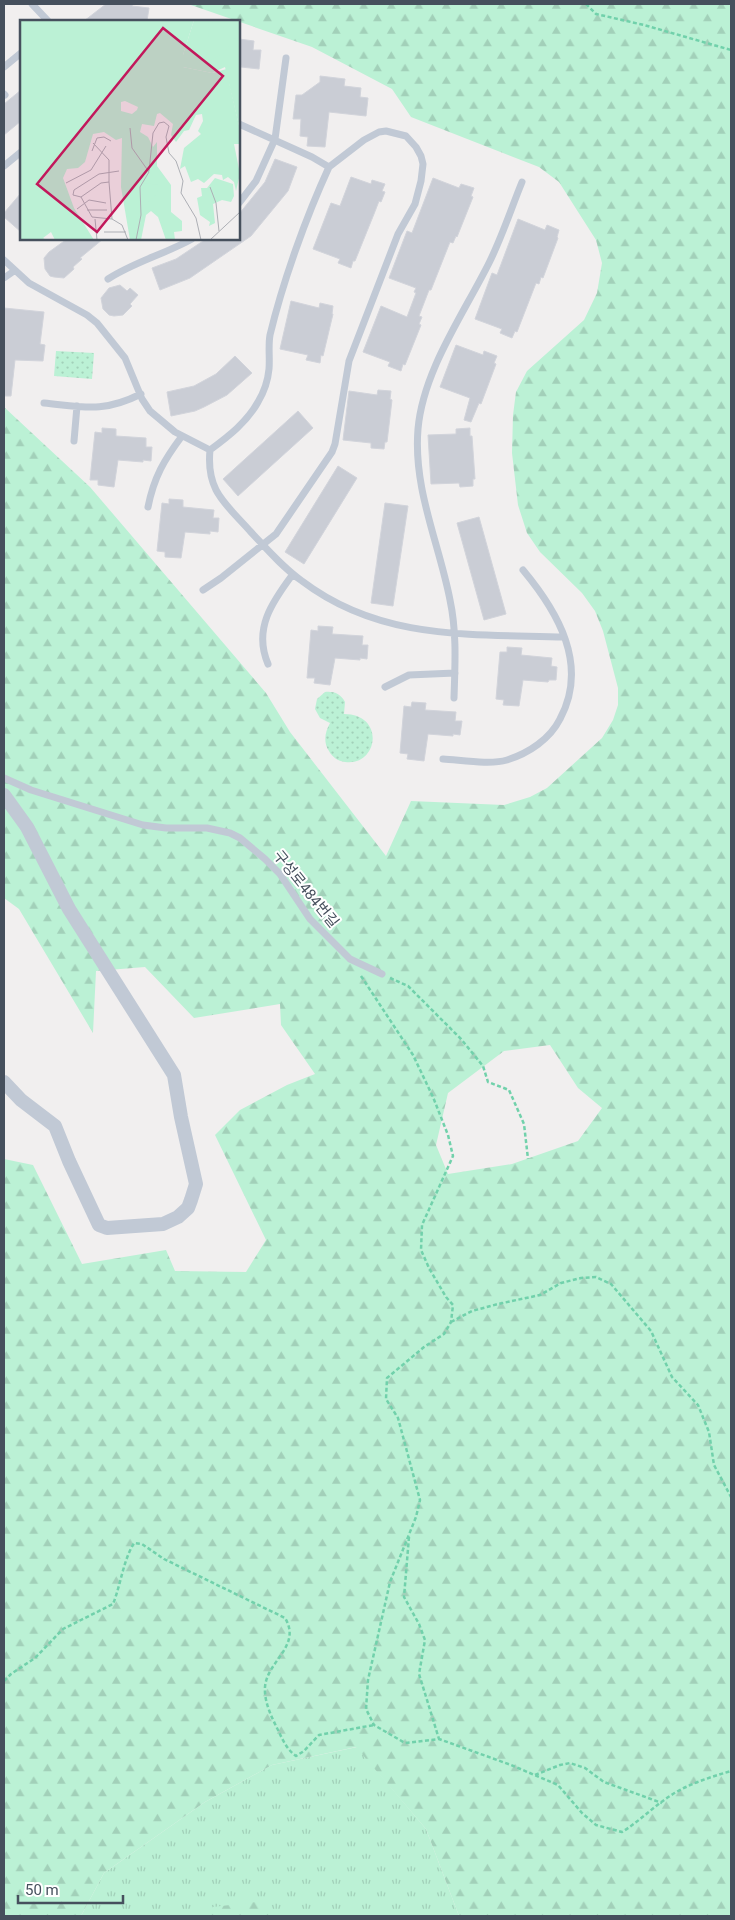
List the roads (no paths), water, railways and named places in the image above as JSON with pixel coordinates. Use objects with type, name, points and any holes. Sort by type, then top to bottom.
[{"type":"street","points":[[4,795],[27,828],[68,909],[174,1075],[196,1184],[188,1208],[178,1217],[163,1224],[107,1228],[99,1225],[55,1126],[21,1100],[4,1082]]},
{"type":"lane","points":[[32,4],[47,20]]},
{"type":"lane","points":[[4,67],[20,54]]},
{"type":"lane","points":[[240,202],[256,181],[275,140],[286,58]]},
{"type":"lane","points":[[240,124],[329,166]]},
{"type":"lane","points":[[203,590],[221,578],[264,545],[276,534],[336,444],[349,361],[398,234],[415,204],[423,172],[422,156],[412,142],[400,133],[386,130],[364,140],[329,166],[283,290],[270,337],[269,370],[262,393],[252,411],[240,425],[210,450],[209,468],[212,483],[215,490],[264,545],[293,574],[330,599],[365,616],[411,629],[456,633],[564,637]]},
{"type":"lane","points":[[4,166],[20,153]]},
{"type":"lane","points":[[454,698],[456,633],[446,582],[422,495],[418,458],[418,428],[426,393],[437,363],[490,262],[522,182]]},
{"type":"lane","points":[[108,278],[126,268],[190,240]]},
{"type":"lane","points":[[4,260],[14,271],[36,288],[97,323],[125,358],[146,406],[156,418],[182,436],[210,450]]},
{"type":"lane","points":[[4,278],[14,271]]},
{"type":"lane","points":[[44,403],[107,407],[140,394]]},
{"type":"lane","points":[[74,441],[76,406]]},
{"type":"lane","points":[[148,506],[151,491],[160,468],[182,436]]},
{"type":"lane","points":[[443,759],[500,762],[526,751],[547,737],[568,703],[571,662],[564,637],[555,614],[523,570]]},
{"type":"lane","points":[[268,664],[262,647],[263,629],[271,608],[293,574]]},
{"type":"lane","points":[[385,687],[409,675],[455,673]]},
{"type":"lane","name":"구성로484번길","points":[[4,778],[31,790],[142,825],[166,828],[207,828],[230,833],[240,838],[280,874],[310,919],[350,959],[382,974]]}]
